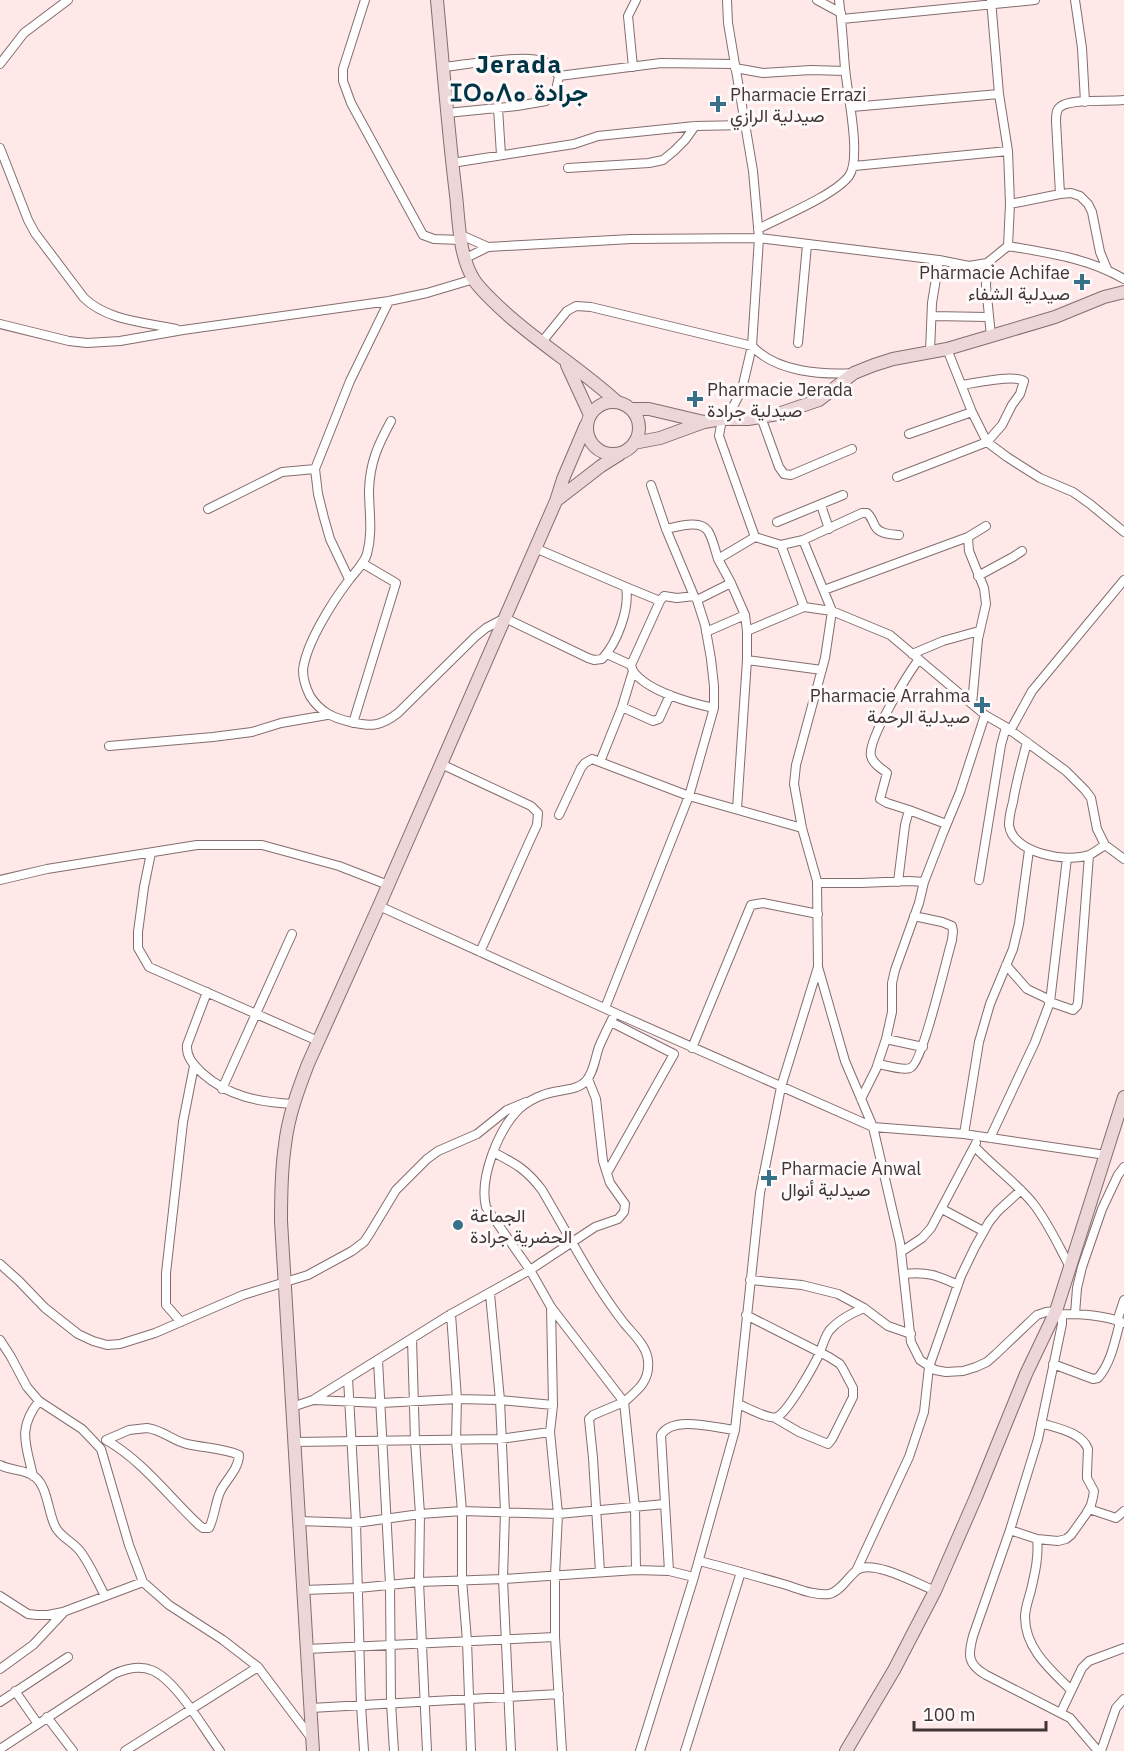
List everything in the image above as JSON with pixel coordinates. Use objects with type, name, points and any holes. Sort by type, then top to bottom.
[{"type":"main road","points":[[437,0],[461,238],[474,279],[500,308],[541,343],[616,401],[632,409],[637,417],[638,435],[634,443],[556,501]]},
{"type":"main road","points":[[634,443],[660,438],[722,418],[748,419],[778,414],[819,400],[854,373],[893,359],[947,349],[1055,317],[1085,304],[1124,292]]},
{"type":"main road","points":[[565,361],[588,420],[587,433],[594,447],[608,454],[624,452]]},
{"type":"main road","points":[[313,1746],[284,1281],[281,1194],[285,1144],[294,1104],[318,1041],[484,670],[588,420],[601,404],[616,401]]},
{"type":"main road","points":[[632,409],[649,409],[704,422]]},
{"type":"main road","points":[[846,1751],[894,1670],[935,1591],[1026,1374],[1058,1312],[1124,1097]]},
{"type":"street","points":[[0,64],[24,33],[68,0]]},
{"type":"street","points":[[364,0],[343,69],[343,81],[351,103],[423,235],[429,238],[461,238],[488,247],[759,234],[807,244],[939,260],[969,266],[987,263],[1008,246],[1010,204],[1008,151],[999,94],[991,2]]},
{"type":"street","points":[[633,67],[628,12],[636,0]]},
{"type":"street","points":[[727,0],[728,23],[747,125],[759,234],[752,346],[742,389],[734,405],[722,418],[719,436],[755,537]]},
{"type":"street","points":[[817,0],[841,16],[1035,0]]},
{"type":"street","points":[[759,234],[832,191],[846,179],[854,166],[852,107],[845,71],[839,0]]},
{"type":"street","points":[[1076,0],[1085,102]]},
{"type":"street","points":[[443,67],[526,58],[542,61],[560,76]]},
{"type":"street","points":[[560,76],[661,63],[735,66],[763,73],[829,69],[845,71]]},
{"type":"street","points":[[447,112],[546,101],[556,90],[560,76]]},
{"type":"street","points":[[852,107],[999,94]]},
{"type":"street","points":[[1060,194],[1057,111],[1060,107],[1070,103],[1124,100]]},
{"type":"street","points":[[498,108],[501,155]]},
{"type":"street","points":[[452,163],[574,144],[598,136],[695,126],[747,125]]},
{"type":"street","points":[[568,168],[649,163],[663,160],[680,146],[695,126]]},
{"type":"street","points":[[0,148],[35,233],[84,298],[106,314],[183,330]]},
{"type":"street","points":[[854,166],[1008,151]]},
{"type":"street","points":[[1010,204],[1060,194],[1071,193],[1080,196],[1088,204],[1100,252],[1107,269]]},
{"type":"street","points":[[798,344],[807,244]]},
{"type":"street","points":[[1008,246],[1082,260],[1107,269],[1124,279]]},
{"type":"street","points":[[466,258],[488,247]]},
{"type":"street","points":[[930,351],[939,260]]},
{"type":"street","points":[[987,263],[986,286],[991,336]]},
{"type":"street","points":[[0,324],[69,341],[87,343],[120,341],[389,301],[474,279]]},
{"type":"street","points":[[349,579],[330,539],[315,469],[350,381],[389,301]]},
{"type":"street","points":[[541,343],[567,310],[576,306],[591,307],[752,346],[760,355],[786,366],[832,374],[854,373]]},
{"type":"street","points":[[932,316],[988,317]]},
{"type":"street","points":[[947,349],[972,412],[987,442],[1040,478],[1073,492],[1124,532]]},
{"type":"street","points":[[897,477],[987,442],[1002,424],[1020,394],[1024,381],[1020,378],[996,379],[962,385]]},
{"type":"street","points":[[909,434],[972,412]]},
{"type":"street","points":[[761,417],[779,467],[784,474],[791,475],[852,449]]},
{"type":"street","points":[[327,715],[309,693],[305,685],[303,670],[320,625],[366,557],[371,536],[369,492],[372,463],[375,451],[391,421]]},
{"type":"street","points":[[208,509],[282,472],[315,469]]},
{"type":"street","points":[[605,1008],[688,796],[714,708],[714,686],[706,632],[696,598],[666,529],[651,485]]},
{"type":"street","points":[[777,522],[843,495]]},
{"type":"street","points":[[821,505],[829,528]]},
{"type":"street","points":[[718,559],[755,537],[781,545],[803,540],[867,513],[871,516],[876,529],[899,535]]},
{"type":"street","points":[[666,529],[690,525],[704,528],[709,532],[718,559],[745,615],[747,660],[737,809]]},
{"type":"street","points":[[824,590],[968,537],[986,526]]},
{"type":"street","points":[[968,537],[969,551],[984,588],[986,604],[979,631],[972,704]]},
{"type":"street","points":[[803,540],[832,611],[822,670],[796,765],[794,784],[802,828],[817,883],[818,967],[845,1061],[873,1127],[901,1252],[911,1342],[920,1360],[929,1367],[953,1372],[987,1362],[1037,1315],[1046,1312],[1102,1317],[1121,1322]]},
{"type":"street","points":[[781,545],[804,607]]},
{"type":"street","points":[[536,548],[660,600]]},
{"type":"street","points":[[978,576],[1022,551]]},
{"type":"street","points":[[353,723],[396,583],[362,563]]},
{"type":"street","points":[[979,880],[1002,745],[1008,729],[1032,691],[1124,580]]},
{"type":"street","points":[[600,762],[622,707],[632,668],[660,600],[664,596],[696,598],[731,583]]},
{"type":"street","points":[[109,746],[252,732],[281,723],[327,715],[353,723],[370,725],[385,723],[398,714],[475,637],[505,618],[588,658],[602,659],[613,644],[627,608],[626,587]]},
{"type":"street","points":[[747,631],[804,607],[832,611],[890,635],[985,715],[1066,771],[1090,798],[1097,829],[1105,845],[1124,859]]},
{"type":"street","points":[[706,632],[745,615]]},
{"type":"street","points":[[946,824],[880,799],[887,773],[874,762],[870,754],[872,744],[916,656],[943,641],[979,631]]},
{"type":"street","points":[[607,654],[632,668],[637,676],[670,695],[693,704],[714,708]]},
{"type":"street","points":[[747,660],[822,670]]},
{"type":"street","points":[[622,707],[653,721],[659,719],[670,695]]},
{"type":"street","points":[[861,1099],[872,1080],[886,1038],[892,1012],[893,976],[924,882],[960,792],[985,715]]},
{"type":"street","points":[[1027,742],[1009,820],[1011,833],[1029,850],[1067,858],[1089,855],[1105,845]]},
{"type":"street","points":[[559,815],[580,768],[592,759],[688,796],[802,828]]},
{"type":"street","points":[[441,764],[531,806],[538,813],[537,825],[480,952]]},
{"type":"street","points":[[898,882],[909,810]]},
{"type":"street","points":[[0,880],[47,869],[197,845],[262,845],[339,866],[388,885]]},
{"type":"street","points":[[964,1134],[979,1042],[990,1004],[1013,949],[1019,924],[1029,850]]},
{"type":"street","points":[[151,853],[141,906],[138,948],[145,962],[154,971],[318,1041]]},
{"type":"street","points":[[1006,965],[1027,989],[1070,1010],[1077,1006],[1089,855]]},
{"type":"street","points":[[990,1138],[1035,1042],[1050,1002],[1067,858]]},
{"type":"street","points":[[817,883],[924,882]]},
{"type":"street","points":[[693,1048],[751,905],[770,904],[818,914]]},
{"type":"street","points":[[379,906],[605,1008],[613,1017],[674,1054],[607,1173]]},
{"type":"street","points":[[878,1064],[910,1068],[914,1066],[923,1047],[954,931],[952,926],[947,924],[914,916]]},
{"type":"street","points":[[222,1089],[292,934]]},
{"type":"street","points":[[640,1751],[699,1561],[735,1430],[760,1193],[782,1087],[818,967]]},
{"type":"street","points":[[207,992],[188,1045],[187,1052],[194,1066],[222,1089],[257,1101],[294,1104]]},
{"type":"street","points":[[613,1017],[693,1048],[873,1127],[964,1134],[1106,1155]]},
{"type":"street","points":[[0,1264],[45,1308],[78,1334],[107,1345],[120,1344],[155,1333],[243,1295],[308,1275],[358,1247],[370,1233],[396,1190],[438,1151],[477,1134],[507,1110],[554,1090],[575,1088],[583,1084],[588,1079],[613,1017]]},
{"type":"street","points":[[886,1038],[923,1047]]},
{"type":"street","points":[[181,1322],[166,1305],[166,1285],[183,1122],[194,1066]]},
{"type":"street","points":[[292,1407],[313,1400],[451,1314],[530,1270],[601,1224],[618,1219],[626,1208],[624,1200],[610,1183],[603,1161],[596,1098],[588,1079]]},
{"type":"street","points":[[529,1101],[509,1122],[493,1152],[483,1195],[486,1207],[530,1270],[551,1307],[624,1402],[634,1508],[636,1570]]},
{"type":"street","points":[[901,1252],[922,1238],[931,1228],[975,1147],[978,1136]]},
{"type":"street","points":[[975,1147],[1021,1190],[1042,1217],[1070,1267]]},
{"type":"street","points":[[493,1152],[528,1173],[542,1190],[610,1305],[647,1351],[649,1364],[646,1379],[641,1387],[624,1402],[593,1415],[589,1419],[594,1458],[600,1572]]},
{"type":"street","points":[[1075,1314],[1077,1288],[1082,1267],[1106,1202],[1124,1167]]},
{"type":"street","points":[[856,1571],[912,1449],[924,1412],[929,1367],[958,1285],[983,1231],[998,1211],[1021,1190]]},
{"type":"street","points":[[942,1209],[983,1231]]},
{"type":"street","points":[[904,1274],[932,1273],[958,1285]]},
{"type":"street","points":[[750,1280],[831,1291],[850,1299],[888,1326],[911,1334]]},
{"type":"street","points":[[490,1294],[500,1400],[505,1512],[503,1579],[511,1751]]},
{"type":"street","points":[[1053,1364],[1093,1379],[1098,1378],[1114,1345],[1121,1322],[1124,1300]]},
{"type":"street","points":[[551,1307],[550,1432],[558,1514],[555,1636],[562,1751]]},
{"type":"street","points":[[775,1418],[791,1401],[831,1328],[864,1308]]},
{"type":"street","points":[[1058,1312],[1063,1319],[1041,1423],[1010,1530],[969,1649],[970,1658],[977,1670],[1070,1718],[1099,1751],[1116,1708],[1124,1699]]},
{"type":"street","points":[[451,1314],[457,1399],[456,1440],[462,1511],[462,1579],[471,1751]]},
{"type":"street","points":[[738,1404],[775,1418],[799,1432],[828,1444],[853,1400],[853,1389],[840,1364],[746,1315]]},
{"type":"street","points":[[412,1339],[413,1401],[420,1514],[419,1582],[427,1751]]},
{"type":"street","points":[[0,1340],[27,1387],[39,1401],[82,1429],[101,1449],[129,1545],[143,1582],[169,1605],[223,1640],[258,1667],[313,1746]]},
{"type":"street","points":[[378,1360],[390,1584],[391,1703],[394,1751]]},
{"type":"street","points":[[348,1378],[351,1402],[364,1751]]},
{"type":"street","points":[[313,1400],[381,1403],[457,1399],[552,1405]]},
{"type":"street","points":[[33,1476],[24,1435],[27,1419],[39,1401]]},
{"type":"street","points":[[1010,1530],[1037,1539],[1058,1541],[1066,1539],[1078,1527],[1091,1505],[1094,1491],[1087,1478],[1088,1449],[1086,1444],[1082,1439],[1068,1432],[1041,1423]]},
{"type":"street","points":[[669,1571],[661,1435],[668,1427],[680,1424],[735,1430]]},
{"type":"street","points":[[156,1429],[181,1442],[239,1455],[240,1459],[219,1493],[209,1528],[203,1528],[127,1454],[106,1440],[129,1430],[156,1429]]},
{"type":"street","points":[[294,1442],[500,1439],[550,1432]]},
{"type":"street","points":[[0,1465],[33,1476],[42,1486],[57,1530],[80,1551],[105,1596]]},
{"type":"street","points":[[300,1521],[356,1523],[462,1511],[558,1514],[665,1504]]},
{"type":"street","points":[[1089,1509],[1116,1518],[1124,1511]]},
{"type":"street","points":[[1037,1539],[1038,1548],[1025,1616],[1026,1624],[1034,1651],[1071,1690]]},
{"type":"street","points":[[699,1561],[808,1592],[829,1594],[864,1567],[878,1568],[935,1591]]},
{"type":"street","points":[[304,1590],[636,1570],[669,1571],[694,1577]]},
{"type":"street","points":[[685,1751],[741,1572]]},
{"type":"street","points":[[0,1596],[28,1614],[37,1616],[65,1611],[143,1582]]},
{"type":"street","points":[[0,1669],[33,1646],[65,1611]]},
{"type":"street","points":[[308,1649],[555,1636]]},
{"type":"street","points":[[1061,1712],[1082,1668],[1089,1661],[1124,1648]]},
{"type":"street","points":[[0,1702],[68,1657]]},
{"type":"street","points":[[0,1749],[114,1674],[138,1667],[156,1672],[168,1679],[220,1751]]},
{"type":"street","points":[[126,1751],[258,1667]]},
{"type":"street","points":[[15,1691],[38,1724]]},
{"type":"street","points":[[311,1708],[559,1694]]},
{"type":"street","points":[[47,1718],[73,1751]]},
{"type":"place","name":"Pharmacie Errazi صيدلية الرازي","points":[[718,104]]},
{"type":"place","name":"Pharmacie Achifae صيدلية الشفاء","points":[[1082,282]]},
{"type":"place","name":"Pharmacie Jerada صيدلية جرادة","points":[[695,399]]},
{"type":"place","name":"Pharmacie Arrahma صيدلية الرحمة","points":[[982,705]]},
{"type":"place","name":"Pharmacie Anwal صيدلية أنوال","points":[[769,1178]]},
{"type":"place","name":"الجماعة الحضرية جرادة","points":[[458,1225]]},
{"type":"district","name":"Jerada ⵊⵔⴰⴷⴰ جرادة","points":[[519,78]]}]
